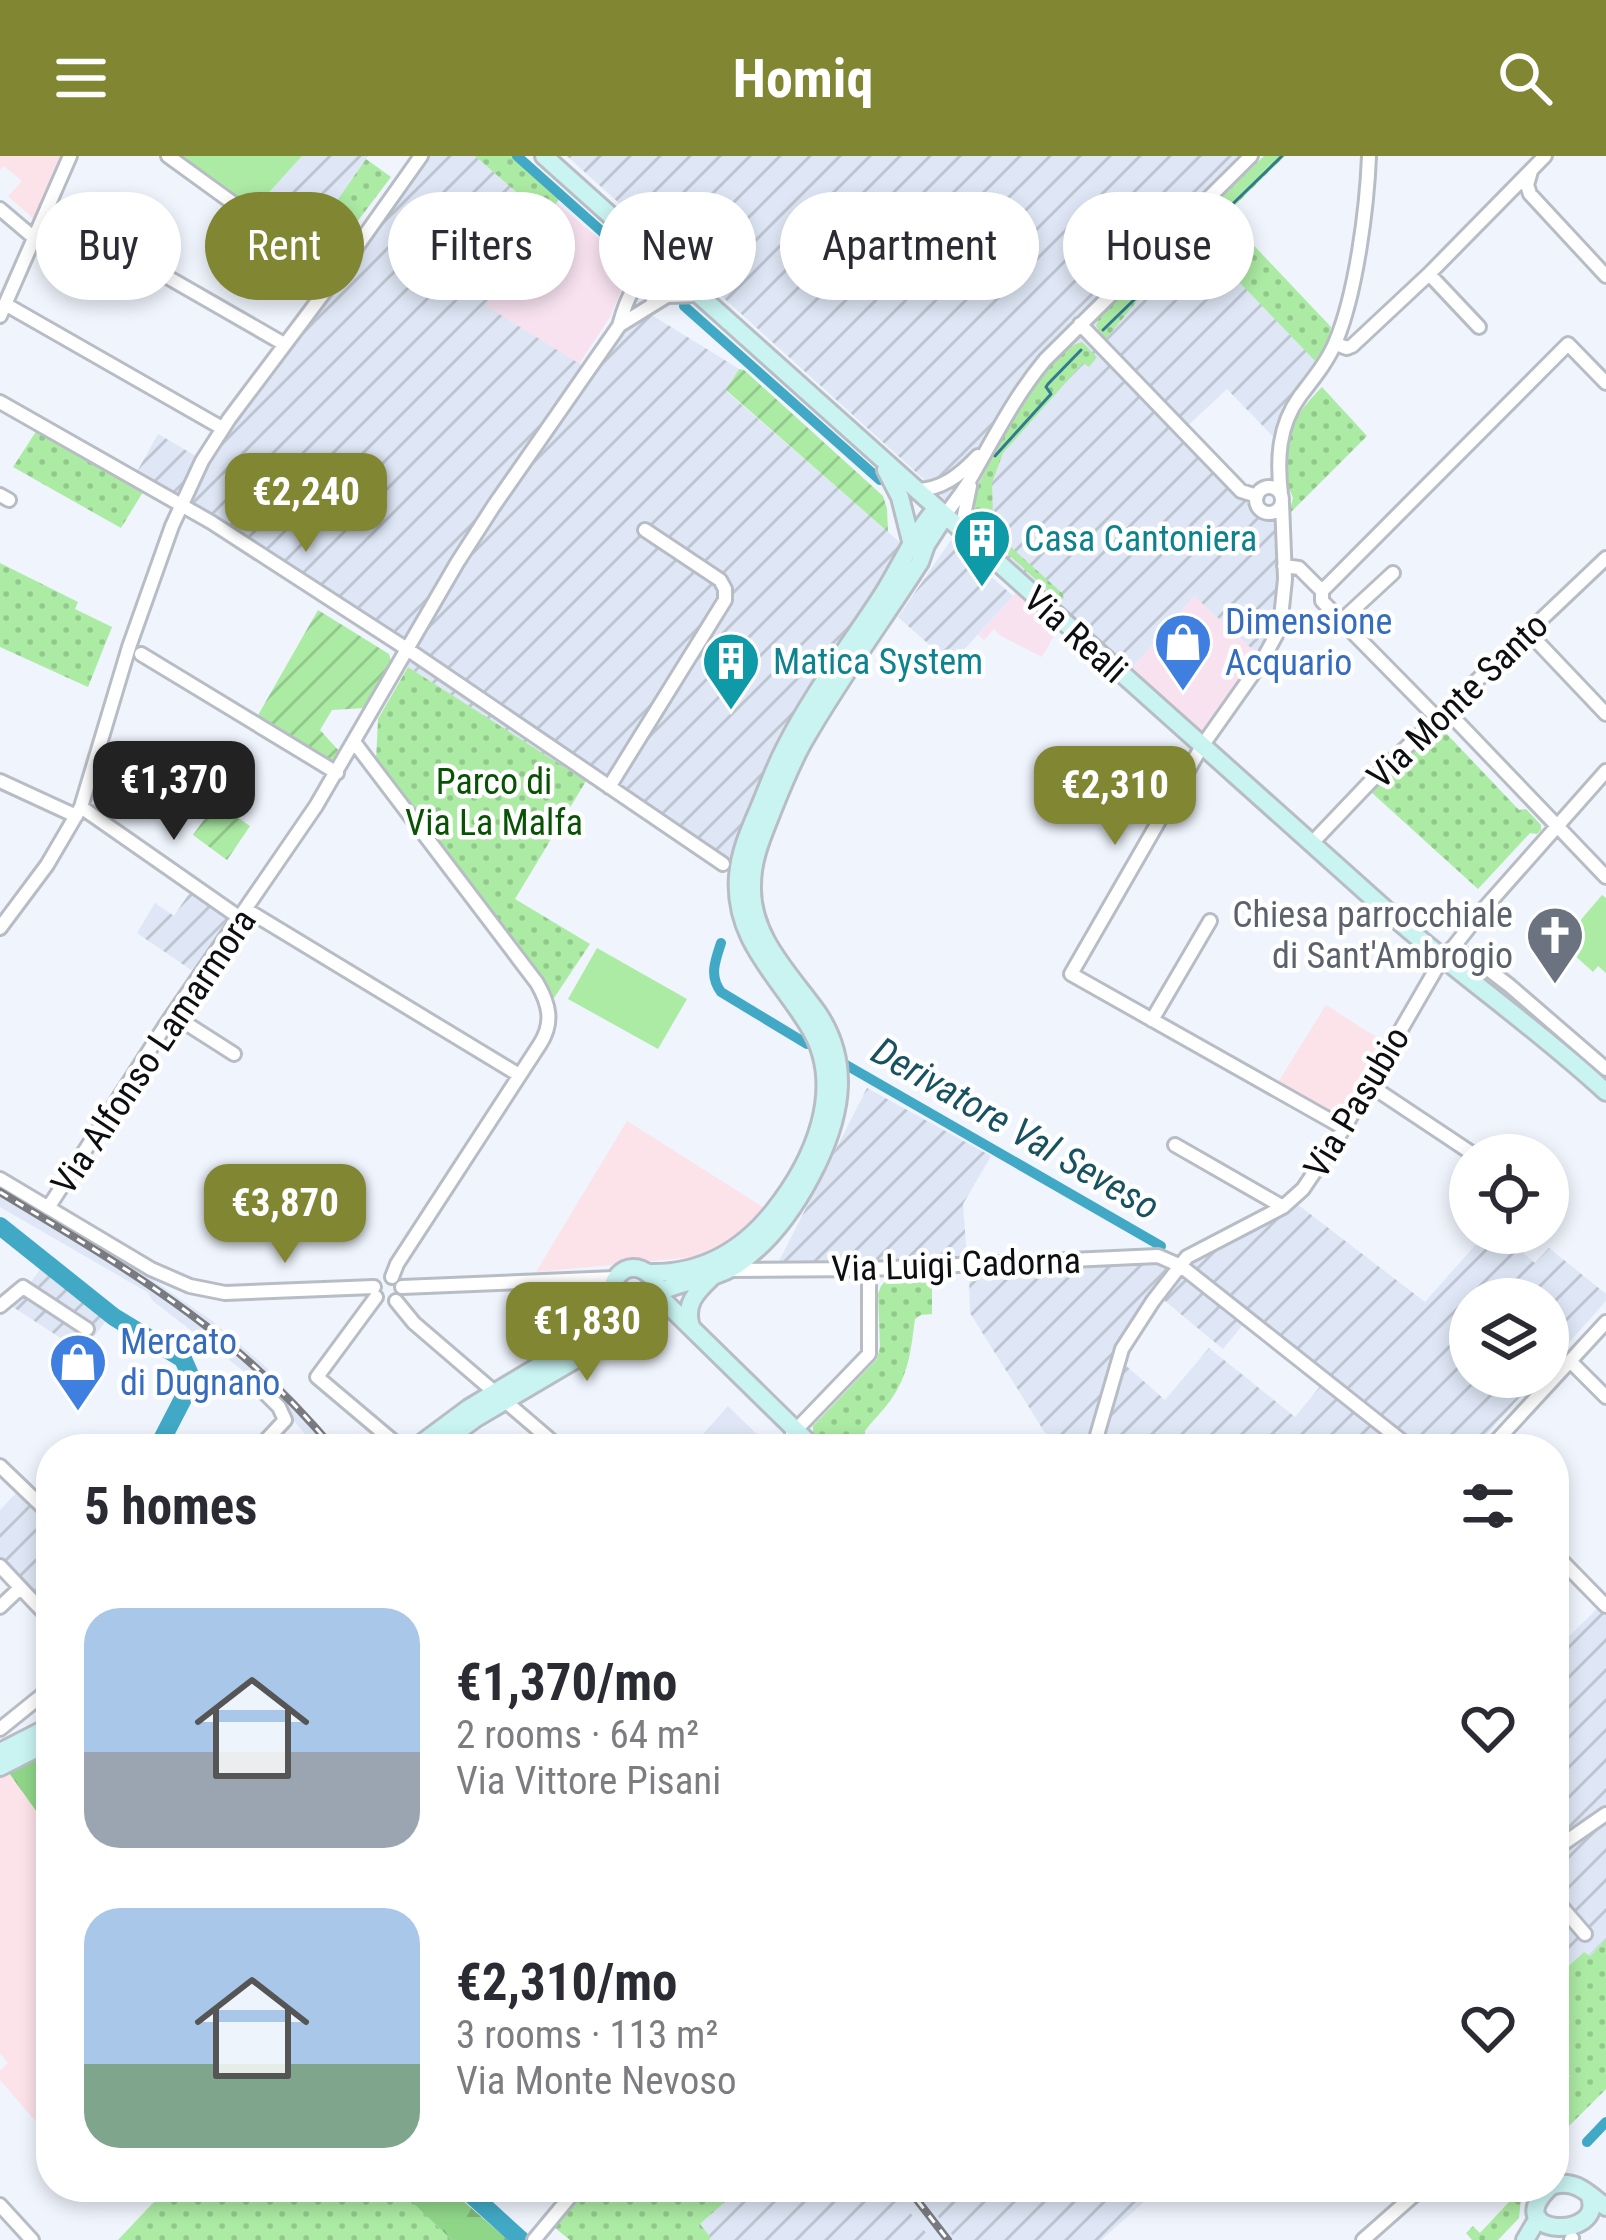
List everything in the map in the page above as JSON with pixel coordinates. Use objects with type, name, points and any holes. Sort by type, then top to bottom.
[{"type":"main road","name":"Via Reali","points":[[544,156],[599,206]]},
{"type":"main road","name":"Via Reali","points":[[704,300],[1311,844],[1448,954],[1606,1092]]},
{"type":"main road","points":[[876,454],[895,484],[912,544]]},
{"type":"main road","points":[[720,1274],[680,1283],[639,1316],[614,1306],[610,1294],[615,1278],[633,1269],[658,1274],[712,1263],[743,1243],[784,1198],[820,1128],[826,1079],[818,1045],[745,930],[738,899],[740,861],[783,750],[912,544],[940,513]]},
{"type":"main road","points":[[692,1328],[691,1300],[768,1239],[795,1206],[832,1132],[840,1096],[837,1059],[825,1024],[757,923],[752,894],[758,846],[806,737],[920,562],[940,513]]},
{"type":"main road","points":[[647,1273],[656,1284],[654,1301],[661,1312],[794,1432]]},
{"type":"main road","points":[[654,1301],[692,1328],[794,1432]]},
{"type":"main road","points":[[433,1434],[448,1422],[506,1401],[597,1331],[614,1306]]},
{"type":"main road","points":[[456,1434],[595,1348],[631,1316]]},
{"type":"main road","points":[[0,1752],[36,1734]]},
{"type":"main road","points":[[0,1766],[36,1748]]},
{"type":"main road","points":[[1540,2202],[1538,2218],[1543,2228],[1572,2235],[1598,2202],[1581,2187],[1569,2186]]},
{"type":"main road","points":[[1525,2240],[1538,2218]]},
{"type":"street","points":[[54,192],[70,156]]},
{"type":"street","points":[[168,156],[218,192]]},
{"type":"street","points":[[364,236],[421,156]]},
{"type":"street","points":[[940,513],[1028,381],[1251,156]]},
{"type":"street","points":[[1344,1129],[1071,974],[1202,746],[1276,637],[1284,606],[1281,439],[1287,418],[1336,344],[1352,280],[1369,156]]},
{"type":"street","points":[[1336,344],[1352,346],[1545,156]]},
{"type":"street","points":[[1532,168],[1527,180],[1530,194],[1606,276]]},
{"type":"street","points":[[0,209],[33,237]]},
{"type":"street","points":[[36,231],[3,310],[222,428]]},
{"type":"street","points":[[1429,274],[1478,327]]},
{"type":"street","points":[[181,285],[284,344]]},
{"type":"street","points":[[0,928],[47,865],[78,812],[179,505],[222,428],[317,300]]},
{"type":"street","points":[[619,326],[627,300]]},
{"type":"street","points":[[652,304],[654,300]]},
{"type":"street","points":[[619,326],[662,300]]},
{"type":"street","points":[[1080,324],[1240,491],[1256,496]]},
{"type":"street","name":"Via Alfonso Lamarmora","points":[[48,1208],[337,773],[493,507],[619,326]]},
{"type":"street","points":[[1606,383],[1568,344],[1322,591],[1322,602],[1606,877]]},
{"type":"street","points":[[0,401],[211,522],[723,863]]},
{"type":"street","points":[[914,490],[970,472]]},
{"type":"street","points":[[961,531],[970,472]]},
{"type":"street","points":[[1256,496],[1269,487],[1276,489],[1281,499],[1277,510],[1266,512]]},
{"type":"street","points":[[1256,496],[1259,508],[1282,531]]},
{"type":"street","points":[[609,787],[725,600],[720,580],[645,530]]},
{"type":"street","name":"Via Monte Santo","points":[[1311,844],[1606,558]]},
{"type":"street","points":[[1284,566],[1299,568],[1322,591]]},
{"type":"street","points":[[1341,621],[1393,572]]},
{"type":"street","points":[[1528,632],[1606,714]]},
{"type":"street","points":[[141,654],[337,773]]},
{"type":"street","points":[[354,742],[545,997],[550,1016],[546,1035],[397,1264],[397,1288],[414,1323],[544,1434]]},
{"type":"street","name":"Via Pasubio","points":[[1097,1434],[1122,1349],[1153,1300],[1193,1253],[1283,1208],[1312,1178],[1448,954],[1606,771]]},
{"type":"street","points":[[0,781],[78,812],[519,1075]]},
{"type":"street","points":[[1152,1020],[1210,921]]},
{"type":"street","points":[[1448,954],[1480,963],[1606,1069]]},
{"type":"street","points":[[173,1015],[234,1054]]},
{"type":"street","points":[[1368,1084],[1449,1138]]},
{"type":"street","points":[[1175,1145],[1283,1208]]},
{"type":"street","points":[[0,1179],[152,1269],[190,1286],[225,1293],[375,1292]]},
{"type":"street","name":"Via Luigi Cadorna","points":[[720,1274],[1158,1256],[1181,1266]]},
{"type":"street","points":[[1181,1266],[1393,1434]]},
{"type":"street","points":[[794,1432],[868,1354],[869,1269]]},
{"type":"street","points":[[384,1434],[317,1377],[382,1277],[397,1288],[615,1278]]},
{"type":"street","points":[[0,1306],[23,1288],[87,1329]]},
{"type":"street","points":[[375,1292],[384,1304],[397,1288]]},
{"type":"street","points":[[1504,1434],[1606,1322]]},
{"type":"street","points":[[1570,1361],[1606,1397]]},
{"type":"street","points":[[253,1381],[279,1407],[285,1420],[272,1434]]},
{"type":"street","points":[[506,1401],[533,1434]]},
{"type":"street","points":[[0,1466],[36,1501]]},
{"type":"street","points":[[0,1566],[36,1605]]},
{"type":"street","points":[[1569,1568],[1606,1606]]},
{"type":"street","points":[[0,1607],[20,1588]]},
{"type":"street","points":[[0,1729],[36,1700]]},
{"type":"street","points":[[1569,1840],[1606,1814]]},
{"type":"street","points":[[1569,1915],[1585,1934]]},
{"type":"street","points":[[536,2239],[566,2202]]},
{"type":"street","points":[[1363,2240],[1406,2202]]},
{"type":"street","points":[[0,2205],[32,2240]]},
{"type":"shaded area","points":[[0,156],[64,156],[48,192],[36,192],[36,221],[8,196],[22,181],[4,166],[0,170]]},
{"type":"shaded area","points":[[302,156],[368,156],[343,192],[269,192]]},
{"type":"shaded area","points":[[426,156],[475,156],[516,192],[399,192]]},
{"type":"shaded area","points":[[567,156],[1245,156],[1209,192],[1063,192],[1063,300],[1254,297],[1323,369],[1298,402],[1283,447],[1227,389],[1182,431],[1255,497],[1259,510],[1280,531],[1278,626],[1261,657],[1194,596],[1127,674],[928,483],[726,300],[756,300],[756,192],[607,192]]},
{"type":"shaded area","points":[[388,207],[388,300],[490,300],[486,306],[583,366],[450,562],[405,643],[134,477],[158,434],[201,459],[319,300],[364,300],[364,239]]},
{"type":"shaded area","points":[[575,218],[599,239],[599,300],[617,300],[579,364],[486,306],[490,300],[575,300]]},
{"type":"shaded area","points":[[647,312],[739,369],[726,391],[903,545],[788,730],[734,871],[719,868],[408,667],[407,654],[462,565],[620,329]]},
{"type":"shaded area","points":[[951,540],[977,574],[986,572],[1013,596],[951,664],[898,617]]},
{"type":"shaded area","points":[[1021,587],[1062,622],[1042,657],[994,629],[984,640],[978,635]]},
{"type":"shaded area","points":[[1194,596],[1261,657],[1201,741],[1127,674]]},
{"type":"shaded area","points":[[192,889],[235,919],[197,974],[137,933],[155,903],[174,916]]},
{"type":"shaded area","points":[[1326,1005],[1384,1042],[1344,1117],[1338,1119],[1277,1084]]},
{"type":"shaded area","points":[[867,1088],[991,1156],[963,1204],[967,1260],[774,1271]]},
{"type":"shaded area","points":[[627,1121],[766,1209],[741,1237],[705,1256],[536,1272]]},
{"type":"shaded area","points":[[0,1188],[211,1320],[267,1368],[326,1434],[305,1434],[254,1379],[147,1292],[0,1207]]},
{"type":"shaded area","points":[[1284,1202],[1297,1204],[1425,1302],[1467,1254],[1524,1254],[1535,1263],[1543,1254],[1556,1254],[1606,1294],[1606,1301],[1569,1342],[1569,1278],[1449,1278],[1449,1398],[1519,1398],[1487,1434],[1049,1434],[970,1313],[969,1272],[1155,1264],[1173,1268]],"holes":[[[1160,1297],[1223,1349],[1245,1322],[1323,1383],[1295,1417],[1209,1348],[1165,1400],[1122,1362]]]},
{"type":"shaded area","points":[[41,1268],[106,1321],[82,1352],[13,1307]]},
{"type":"shaded area","points":[[728,1406],[757,1434],[703,1434]]},
{"type":"shaded area","points":[[19,1490],[36,1506],[36,1597],[0,1560],[0,1510]]},
{"type":"shaded area","points":[[1600,1606],[1606,1612],[1606,1939],[1589,1956],[1584,1952],[1569,1966],[1569,1636]]},
{"type":"shaded area","points":[[7,1770],[36,1811],[36,2122],[0,2080],[0,2071],[8,2063],[0,2053],[0,1775]]},
{"type":"shaded area","points":[[725,2202],[903,2202],[932,2240],[709,2240],[699,2225]]},
{"type":"shaded area","points":[[902,2202],[927,2202],[956,2240],[932,2240]]},
{"type":"shaded area","points":[[927,2202],[1144,2202],[1101,2240],[956,2240]]},
{"type":"green space","points":[[177,156],[302,156],[269,192],[228,192]]},
{"type":"green space","points":[[475,156],[513,156],[553,192],[516,192]]},
{"type":"green space","points":[[1264,156],[1285,156],[1248,192],[1227,192]]},
{"type":"green space","points":[[366,159],[391,177],[364,213],[364,192],[343,192]]},
{"type":"green space","points":[[1254,246],[1331,327],[1328,342],[1315,361],[1254,297]]},
{"type":"green space","points":[[1115,300],[1138,300],[1105,340],[1096,326]]},
{"type":"green space","points":[[1082,342],[1097,357],[1089,367],[1083,363],[1003,453],[992,483],[993,516],[1011,532],[1004,541],[1062,593],[1064,598],[1059,601],[968,517],[983,475],[1013,418],[1049,367]]},
{"type":"green space","points":[[739,369],[883,496],[888,532],[726,390]]},
{"type":"green space","points":[[1322,387],[1367,436],[1289,514],[1293,498],[1283,465],[1286,440],[1297,417]]},
{"type":"green space","points":[[37,430],[143,492],[121,528],[13,467]]},
{"type":"green space","points":[[0,563],[78,602],[75,609],[112,627],[88,687],[0,647]]},
{"type":"green space","points":[[318,610],[389,654],[391,661],[365,708],[332,710],[320,730],[340,752],[332,765],[257,717]]},
{"type":"green space","name":"Parco di Via La Malfa","points":[[408,667],[586,781],[515,899],[590,944],[554,998],[376,761],[378,719]]},
{"type":"green space","points":[[1437,730],[1443,730],[1519,810],[1526,809],[1541,825],[1478,889],[1371,792]]},
{"type":"green space","points":[[216,803],[250,826],[227,860],[193,835]]},
{"type":"green space","points":[[1602,895],[1606,898],[1606,973],[1598,966],[1593,972],[1561,943]]},
{"type":"green space","points":[[597,948],[687,999],[658,1049],[568,999]]},
{"type":"green space","points":[[932,1274],[932,1314],[915,1319],[901,1381],[865,1434],[813,1434],[813,1426],[877,1359],[878,1294],[890,1276]]},
{"type":"green space","points":[[36,1756],[36,1811],[7,1770]]},
{"type":"green space","points":[[1606,1939],[1606,2089],[1569,2126],[1569,1966],[1584,1952],[1590,1956]]},
{"type":"green space","points":[[412,2202],[452,2240],[118,2240],[151,2205]]},
{"type":"green space","points":[[412,2202],[464,2202],[508,2240],[452,2240]]},
{"type":"green space","points":[[569,2202],[725,2202],[700,2224],[709,2240],[570,2240],[550,2224]]},
{"type":"green space","points":[[1509,2202],[1521,2202],[1519,2218],[1498,2240],[1472,2240],[1466,2233],[1473,2226],[1480,2233]]},
{"type":"waterway","name":"Derivatore Val Seveso","points":[[517,156],[599,229]]},
{"type":"waterway","points":[[1103,330],[1282,156]]},
{"type":"waterway","name":"Derivatore Val Seveso","points":[[684,306],[880,480]]},
{"type":"waterway","points":[[995,456],[1051,394],[1048,384],[1081,350]]},
{"type":"waterway","name":"Derivatore Val Seveso","points":[[721,943],[714,974],[721,992],[807,1044]]},
{"type":"waterway","name":"Derivatore Val Seveso","points":[[841,1062],[1161,1246]]},
{"type":"waterway","points":[[0,1226],[114,1317],[183,1359],[191,1377],[165,1434]]},
{"type":"waterway","points":[[1587,2142],[1606,2122]]},
{"type":"waterway","points":[[479,2202],[521,2240]]},
{"type":"railway","points":[[0,1192],[137,1276],[219,1336],[321,1434]]},
{"type":"railway","points":[[919,2202],[948,2240]]},
{"type":"place","name":"Casa Cantoniera","points":[[982,589]]},
{"type":"place","name":"Dimensione Acquario","points":[[1183,693]]},
{"type":"place","name":"Matica System","points":[[731,712]]},
{"type":"place","name":"Chiesa parrocchiale di Sant'Ambrogio","points":[[1555,986]]},
{"type":"place","name":"Mercato di Dugnano","points":[[78,1413]]}]
